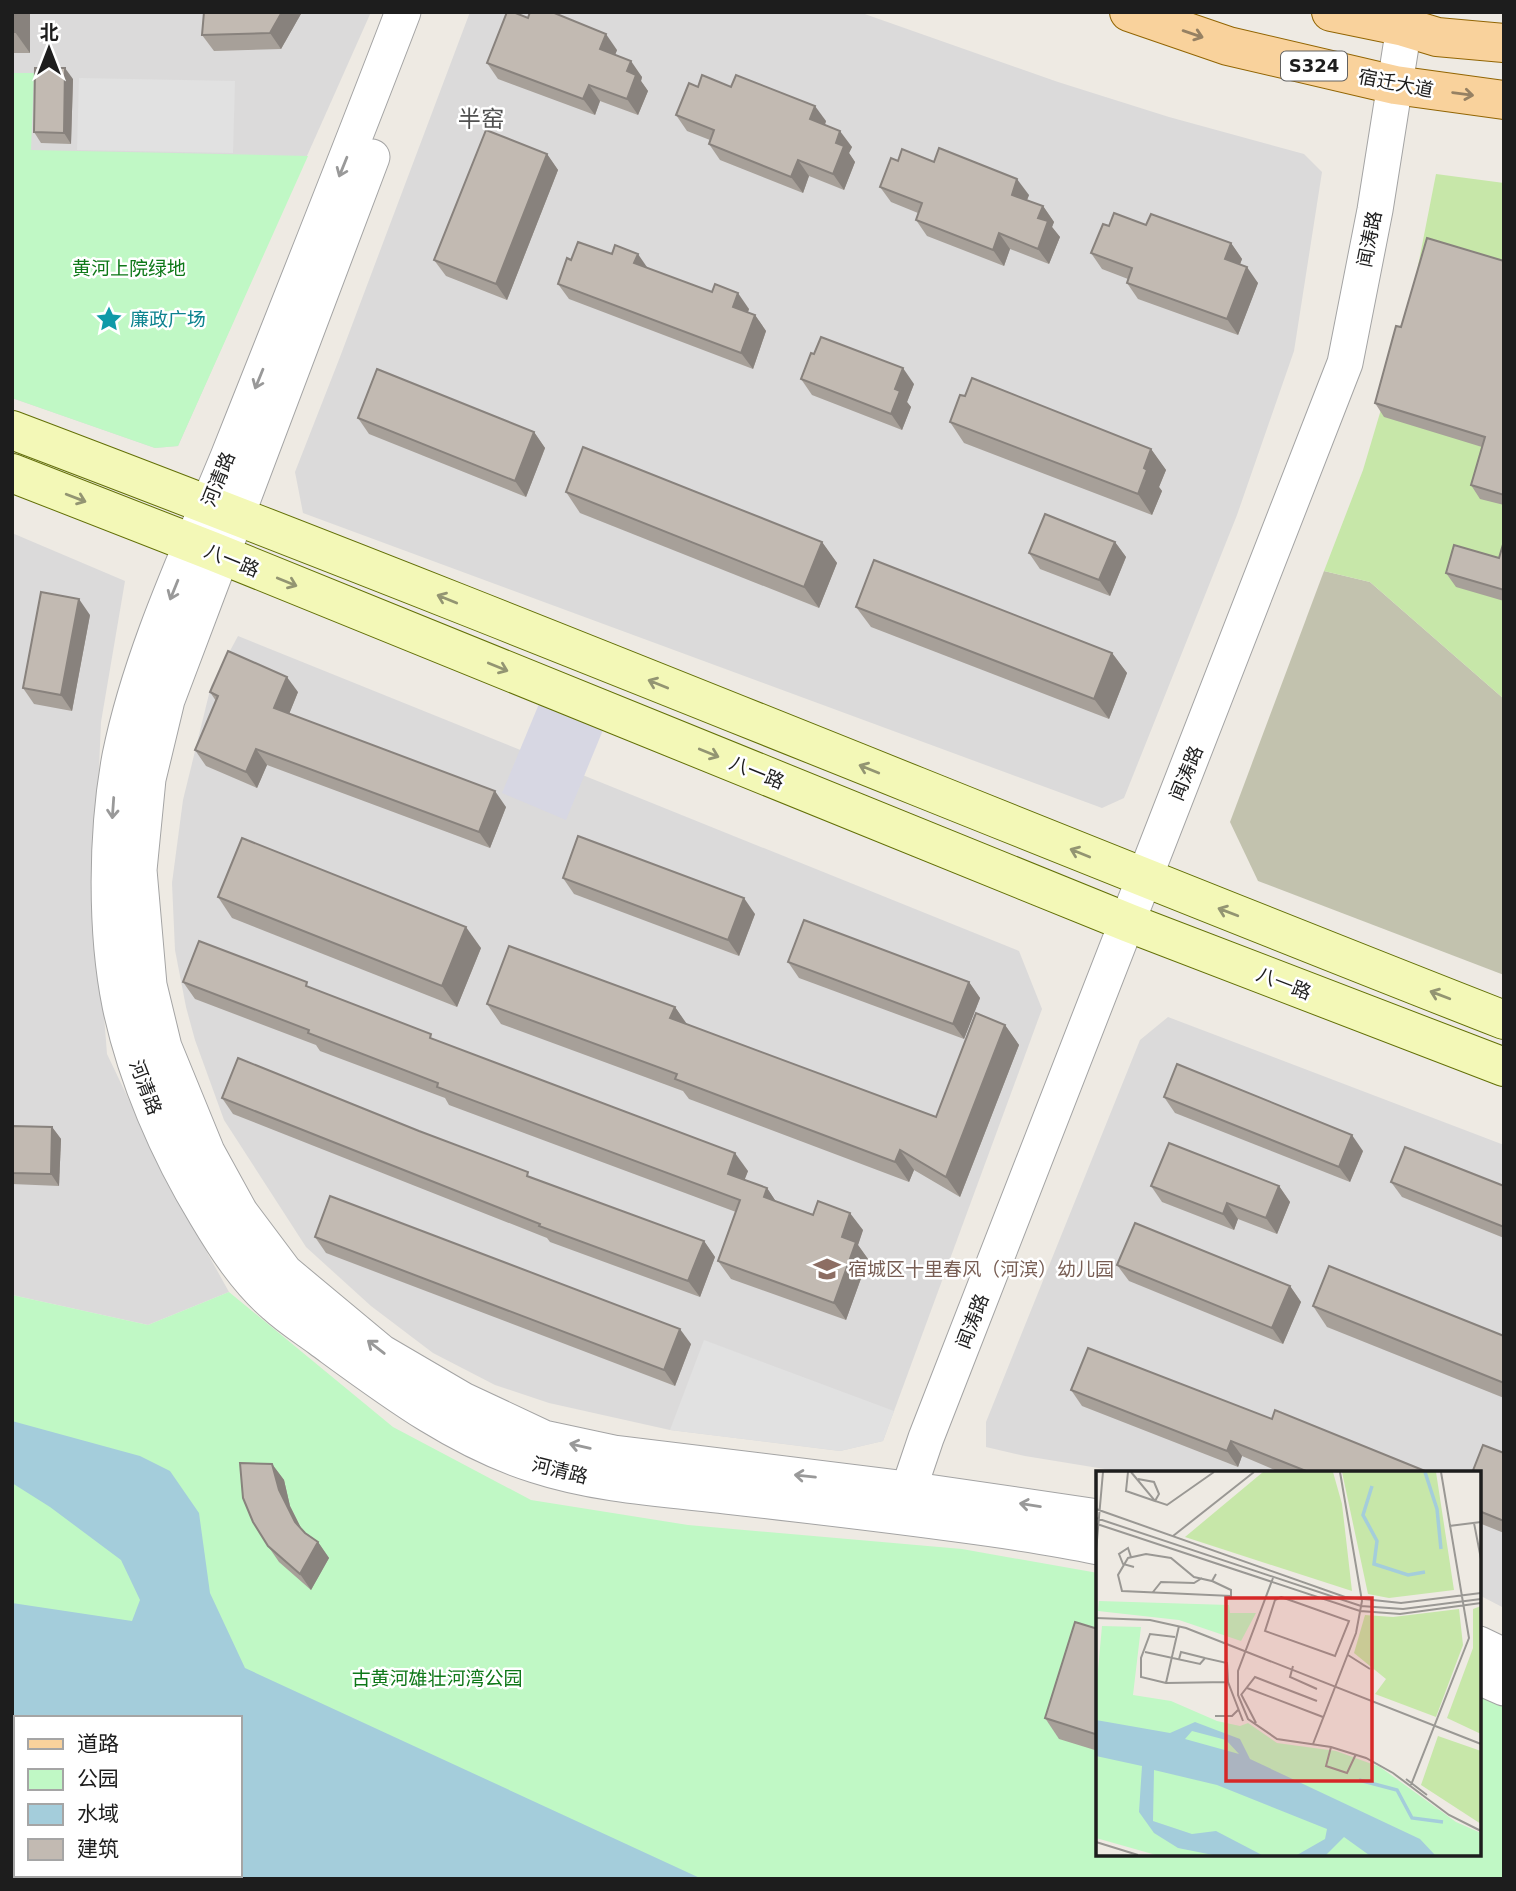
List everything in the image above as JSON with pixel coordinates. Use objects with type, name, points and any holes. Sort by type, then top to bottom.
[{"type":"main road","name":"宿迁大道","points":[[1129,12],[1228,46],[1395,85],[1504,100]]},
{"type":"main road","points":[[1331,12],[1403,20],[1437,37],[1504,43]]},
{"type":"main road","points":[[12,430],[223,510],[1144,879],[1504,1020]]},
{"type":"main road","name":"八一路","points":[[12,473],[1129,923],[1504,1067]]},
{"type":"street","name":"河清路","points":[[223,510],[403,12]]},
{"type":"street","name":"河清路","points":[[427,12],[207,550],[145,667],[130,713],[120,758],[111,836],[110,888],[113,951],[120,1005],[138,1070],[181,1174],[229,1254],[273,1304],[449,1429],[530,1464],[568,1474],[657,1488],[904,1502],[1096,1517]]},
{"type":"street","name":"闻涛路","points":[[904,1502],[1345,363],[1375,210],[1403,20]]},
{"type":"street","name":"河清路","points":[[904,1502],[1021,1533],[1096,1547]]},
{"type":"street","points":[[1481,1645],[1504,1656]]},
{"type":"street","points":[[1481,1677],[1504,1688]]},
{"type":"shaded area","points":[[12,12],[371,12],[178,446],[155,448],[12,398]]},
{"type":"shaded area","points":[[470,12],[859,12],[1058,82],[1169,117],[1304,154],[1322,172],[1294,351],[1237,515],[1124,798],[1102,808],[303,513],[295,472]]},
{"type":"shaded area","points":[[79,78],[235,81],[233,153],[77,150]]},
{"type":"shaded area","points":[[12,533],[125,581],[101,722],[94,886],[107,1054],[169,1184],[229,1292],[148,1325],[12,1295]]},
{"type":"shaded area","points":[[1324,571],[1370,582],[1504,699],[1504,975],[1258,881],[1230,822]]},
{"type":"shaded area","points":[[238,636],[1019,951],[1042,1009],[883,1441],[840,1451],[670,1430],[549,1403],[495,1385],[433,1353],[371,1306],[306,1247],[224,1120],[195,1040],[175,950],[172,883],[183,800],[211,686]]},
{"type":"shaded area","points":[[546,687],[610,713],[566,820],[502,793]]},
{"type":"shaded area","points":[[1168,1017],[1504,1145],[1504,1608],[1481,1596],[1481,1471],[1117,1471],[986,1447],[986,1422],[1140,1040]]},
{"type":"shaded area","points":[[704,1340],[894,1411],[883,1441],[840,1451],[670,1430]]},
{"type":"green space","name":"黄河上院绿地","points":[[12,73],[34,73],[31,150],[308,156],[178,446],[155,448],[12,398]]},
{"type":"green space","points":[[1436,174],[1504,183],[1504,699],[1370,582],[1324,571],[1363,470],[1407,322]]},
{"type":"green space","name":"古黄河雄壮河湾公园","points":[[229,1292],[393,1427],[531,1500],[688,1525],[962,1549],[1096,1573],[1096,1856],[1481,1856],[1481,1698],[1504,1707],[1504,1879],[12,1879],[12,1295],[148,1325]]},
{"type":"water","points":[[12,1421],[140,1456],[170,1471],[199,1513],[210,1593],[245,1668],[702,1879],[12,1879],[12,1603],[132,1621],[140,1600],[121,1560],[50,1507],[12,1483]]},
{"type":"building","points":[[12,12],[15,12],[15,32],[12,32]]},
{"type":"building","points":[[204,12],[282,12],[270,33],[202,35]]},
{"type":"building","points":[[507,12],[528,18],[530,12],[552,12],[606,34],[600,49],[631,61],[627,71],[636,75],[627,99],[589,85],[583,99],[487,63]]},
{"type":"building","points":[[35,68],[65,68],[64,133],[34,132]]},
{"type":"building","points":[[702,75],[731,87],[736,75],[815,106],[810,119],[840,131],[836,143],[844,146],[833,174],[798,160],[791,177],[709,144],[714,130],[676,115],[689,83],[698,87]]},
{"type":"building","points":[[486,130],[547,154],[496,284],[434,260]]},
{"type":"building","points":[[939,148],[1017,179],[1012,195],[1043,206],[1038,218],[1048,221],[1038,249],[999,233],[993,250],[916,220],[922,203],[880,187],[891,158],[898,161],[902,149],[934,162]]},
{"type":"building","points":[[1114,213],[1146,225],[1151,214],[1231,243],[1225,259],[1247,267],[1227,319],[1127,283],[1132,268],[1091,253],[1103,224],[1109,226]]},
{"type":"building","points":[[1427,238],[1504,261],[1504,495],[1471,485],[1485,437],[1375,403],[1396,326],[1401,327]]},
{"type":"building","points":[[578,242],[612,254],[615,245],[638,254],[634,263],[712,292],[715,284],[738,293],[733,307],[755,315],[741,353],[558,284],[567,258],[571,260]]},
{"type":"building","points":[[821,337],[903,368],[895,389],[900,391],[891,414],[801,379],[811,353],[814,354]]},
{"type":"building","points":[[377,369],[534,432],[515,481],[358,418]]},
{"type":"building","points":[[972,378],[1151,449],[1138,494],[950,422],[960,395],[965,396]]},
{"type":"building","points":[[583,447],[822,542],[804,587],[566,492]]},
{"type":"building","points":[[1045,514],[1115,542],[1099,580],[1029,553]]},
{"type":"building","points":[[1504,541],[1504,590],[1446,573],[1454,545],[1499,558]]},
{"type":"building","points":[[874,560],[1112,653],[1094,699],[856,607]]},
{"type":"building","points":[[41,592],[79,599],[61,695],[23,688]]},
{"type":"building","points":[[228,651],[287,677],[274,708],[495,791],[479,832],[256,749],[246,772],[195,750],[218,696],[210,692]]},
{"type":"building","points":[[578,836],[744,898],[728,940],[563,878]]},
{"type":"building","points":[[242,838],[466,927],[442,986],[218,897]]},
{"type":"building","points":[[804,920],[969,982],[953,1024],[788,962]]},
{"type":"building","points":[[199,941],[307,982],[306,986],[431,1034],[430,1038],[735,1153],[728,1174],[767,1188],[764,1197],[813,1215],[818,1201],[850,1213],[842,1237],[856,1242],[834,1303],[718,1261],[740,1200],[437,1087],[438,1083],[183,982]]},
{"type":"building","points":[[509,946],[675,1007],[670,1018],[936,1117],[976,1013],[1005,1025],[946,1177],[900,1150],[895,1162],[675,1079],[677,1074],[487,1004]]},
{"type":"building","points":[[238,1058],[528,1172],[527,1176],[704,1241],[688,1281],[539,1226],[540,1224],[222,1098]]},
{"type":"building","points":[[1177,1064],[1352,1135],[1339,1167],[1164,1097]]},
{"type":"building","points":[[12,1126],[52,1127],[51,1174],[12,1173]]},
{"type":"building","points":[[1169,1143],[1279,1186],[1266,1218],[1227,1203],[1223,1214],[1151,1186]]},
{"type":"building","points":[[1405,1147],[1504,1186],[1504,1227],[1391,1182]]},
{"type":"building","points":[[330,1196],[680,1329],[664,1370],[315,1237]]},
{"type":"building","points":[[1135,1223],[1290,1286],[1272,1328],[1117,1265]]},
{"type":"building","points":[[1329,1266],[1504,1336],[1504,1383],[1313,1306]]},
{"type":"building","points":[[1088,1348],[1272,1419],[1275,1410],[1425,1471],[1306,1471],[1231,1441],[1227,1451],[1071,1390]]},
{"type":"building","points":[[1483,1445],[1504,1453],[1504,1521],[1481,1512],[1481,1471],[1473,1471]]},
{"type":"building","points":[[240,1463],[272,1464],[279,1490],[295,1522],[318,1542],[300,1574],[268,1546],[253,1522],[243,1498]]},
{"type":"building","points":[[1075,1622],[1096,1628],[1096,1734],[1045,1718]]},
{"type":"place","name":"廉政广场","points":[[109,319]]},
{"type":"place","name":"宿城区十里春风（河滨）幼儿园","points":[[827,1269]]},
{"type":"district","name":"半窑","points":[[481,119]]}]
